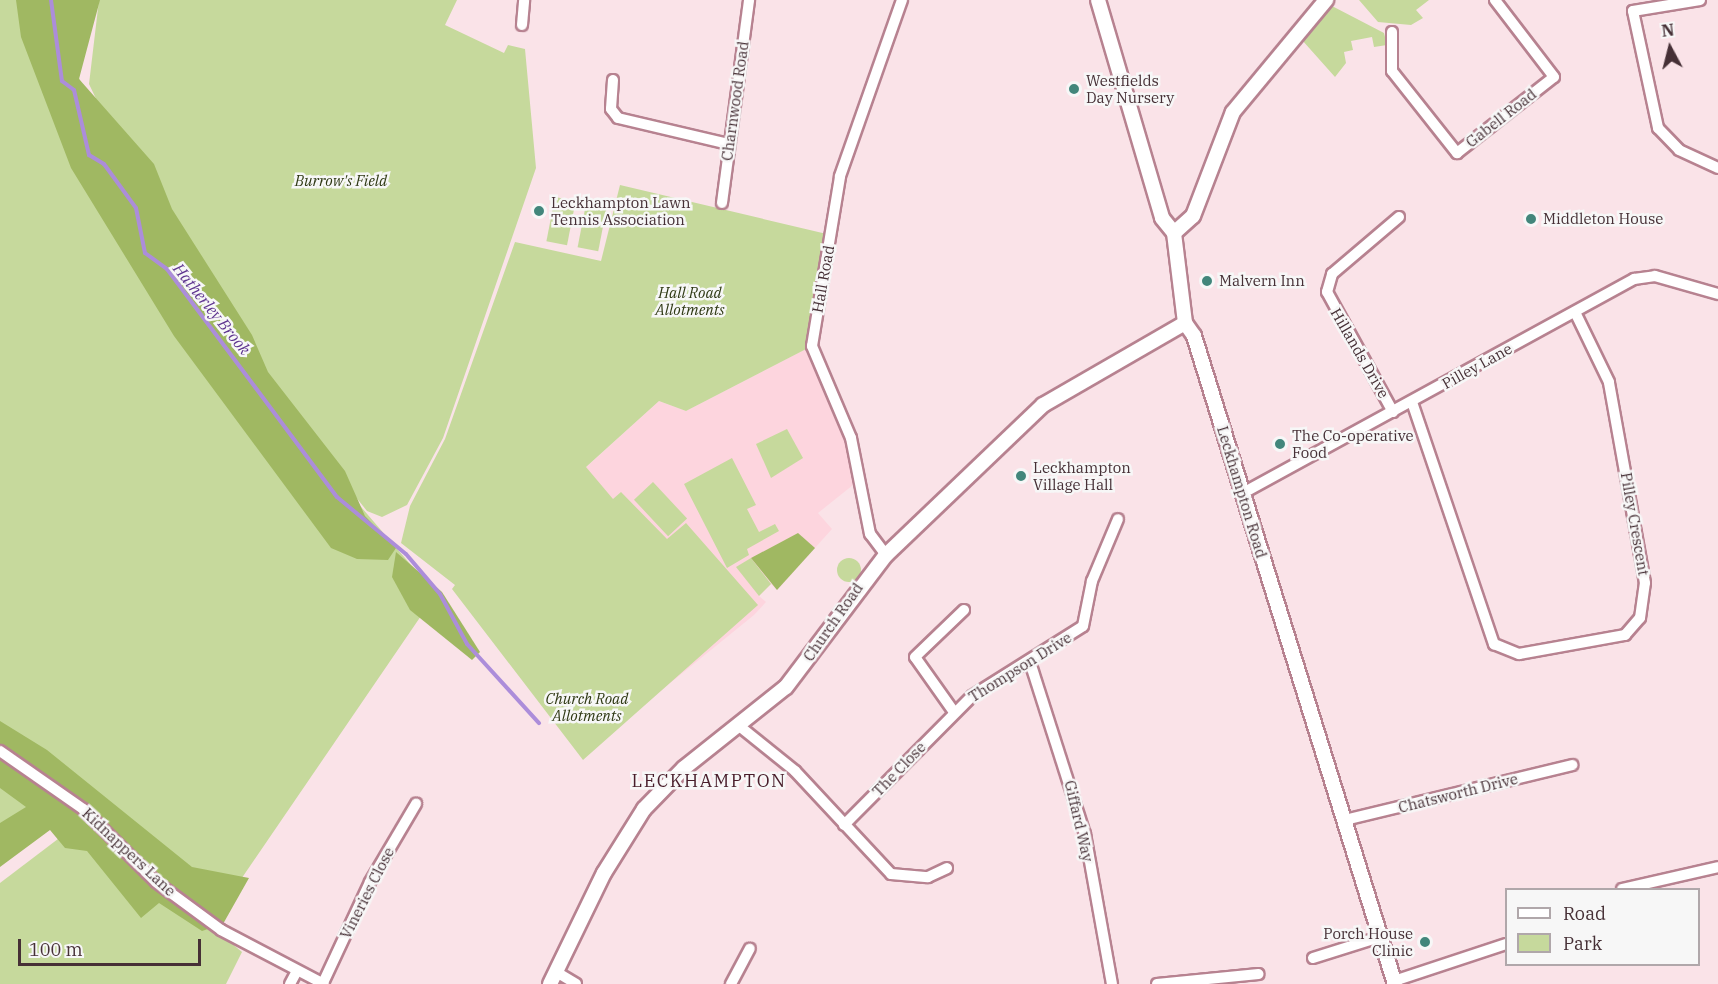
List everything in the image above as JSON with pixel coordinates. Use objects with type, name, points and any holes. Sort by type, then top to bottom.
[{"type":"street","points":[[522,25],[524,0]]},
{"type":"street","name":"Charnwood Road","points":[[722,203],[749,0]]},
{"type":"street","name":"Hall Road","points":[[886,555],[870,534],[851,438],[812,346],[840,176],[902,0]]},
{"type":"street","name":"Leckhampton Road","points":[[1098,0],[1162,219],[1174,233],[1185,323],[1243,493],[1394,982]]},
{"type":"street","points":[[1174,233],[1193,216],[1233,112],[1326,0]]},
{"type":"street","name":"Gabell Road","points":[[1392,32],[1390,67],[1457,153],[1554,77],[1495,0]]},
{"type":"street","points":[[1700,0],[1633,11],[1658,128],[1679,150],[1718,168]]},
{"type":"street","points":[[613,80],[611,109],[618,118],[729,144]]},
{"type":"street","name":"Hillands Drive","points":[[1393,412],[1328,292],[1332,274],[1399,217]]},
{"type":"street","name":"Pilley Lane","points":[[1243,493],[1575,312],[1648,276],[1718,294]]},
{"type":"street","name":"Pilley Crescent","points":[[1412,402],[1494,644],[1519,654],[1625,635],[1640,618],[1645,583],[1608,382],[1575,312]]},
{"type":"street","name":"Church Road","points":[[554,979],[627,831],[684,768],[786,687],[886,555],[1043,405],[1185,323]]},
{"type":"street","name":"Thompson Drive","points":[[954,712],[983,687],[1030,662],[1083,626],[1092,581],[1118,519]]},
{"type":"street","points":[[954,712],[915,657],[964,610]]},
{"type":"street","name":"Giffard Way","points":[[1030,662],[1085,834],[1112,984]]},
{"type":"street","name":"The Close","points":[[844,825],[954,712]]},
{"type":"street","points":[[738,725],[795,771],[891,874],[928,878],[947,868]]},
{"type":"street","name":"Kidnappers Lane","points":[[0,751],[83,808],[165,889],[221,930],[323,984]]},
{"type":"street","name":"Chatsworth Drive","points":[[1345,820],[1572,765]]},
{"type":"street","name":"Vineries Close","points":[[323,984],[370,882],[416,804]]},
{"type":"street","points":[[1626,888],[1718,867]]},
{"type":"street","points":[[1313,958],[1380,937]]},
{"type":"street","points":[[1394,982],[1505,944]]},
{"type":"street","points":[[731,984],[750,949]]},
{"type":"street","points":[[290,984],[297,971]]},
{"type":"street","points":[[1156,984],[1259,974]]},
{"type":"street","points":[[554,979],[576,984]]},
{"type":"shaded area","points":[[806,349],[843,429],[853,485],[818,513],[832,529],[777,590],[771,584],[759,596],[766,602],[754,615],[637,710],[495,550],[659,401],[686,411]]},
{"type":"green space","points":[[0,0],[87,0],[79,78],[176,292],[436,594],[220,910],[81,793],[0,846]]},
{"type":"green space","points":[[16,0],[100,0],[79,79],[154,164],[172,209],[252,335],[268,372],[345,471],[365,516],[396,548],[388,560],[357,559],[331,548],[174,336],[71,168],[21,37]]},
{"type":"green space","name":"Burrow's Field","points":[[99,0],[457,0],[445,25],[504,53],[508,45],[525,49],[536,168],[443,438],[407,505],[382,517],[367,511],[261,378],[162,237],[89,84]]},
{"type":"green space","points":[[1359,0],[1429,0],[1416,10],[1423,18],[1411,25],[1378,22]]},
{"type":"green space","points":[[1332,6],[1384,33],[1387,45],[1374,47],[1372,37],[1351,41],[1353,50],[1344,52],[1346,63],[1335,77],[1302,40]]},
{"type":"green space","name":"Hall Road Allotments","points":[[620,185],[831,235],[812,346],[686,411],[659,401],[586,467],[613,499],[621,492],[667,539],[686,523],[758,605],[583,760],[452,589],[455,585],[401,543],[410,506],[445,439],[515,242],[601,261]]},
{"type":"green space","points":[[555,197],[576,201],[567,245],[546,241]]},
{"type":"green space","points":[[586,204],[607,208],[598,251],[578,247]]},
{"type":"green space","points":[[787,429],[803,458],[771,478],[756,444]]},
{"type":"green space","points":[[732,458],[756,505],[747,509],[759,532],[775,524],[779,531],[747,549],[749,555],[727,568],[684,484]]},
{"type":"green space","points":[[653,482],[687,519],[668,536],[634,500]]},
{"type":"green space","points":[[798,533],[815,548],[777,590],[751,558]]},
{"type":"green space","points":[[396,552],[442,592],[480,652],[472,660],[410,610],[392,577]]},
{"type":"green space","points":[[751,558],[771,584],[759,596],[736,567]]},
{"type":"green space","points":[[849,558],[857,562],[861,570],[857,578],[849,582],[841,578],[837,570],[841,562]]},
{"type":"green space","points":[[0,721],[47,750],[192,867],[249,878],[223,924],[202,931],[159,903],[141,918],[87,851],[65,848],[50,830],[0,867],[0,823],[26,807],[0,788]]},
{"type":"green space","points":[[83,820],[242,952],[226,984],[0,984],[0,883]]},
{"type":"waterway","name":"Hatherley Brook","points":[[51,0],[62,81],[74,90],[89,155],[104,164],[136,208],[145,253],[167,269],[337,497],[406,554],[440,594],[467,644],[539,723]]},
{"type":"place","name":"Westfields Day Nursery","points":[[1074,89]]},
{"type":"place","name":"Leckhampton Lawn Tennis Association","points":[[539,211]]},
{"type":"place","name":"Middleton House","points":[[1531,219]]},
{"type":"place","name":"Malvern Inn","points":[[1207,281]]},
{"type":"place","name":"The Co-operative Food","points":[[1280,444]]},
{"type":"place","name":"Leckhampton Village Hall","points":[[1021,476]]},
{"type":"place","name":"Porch House Clinic","points":[[1425,942]]},
{"type":"district","name":"LECKHAMPTON","points":[[709,781]]},
{"type":"park label","name":"Church Road Allotments","points":[[587,706]]}]
